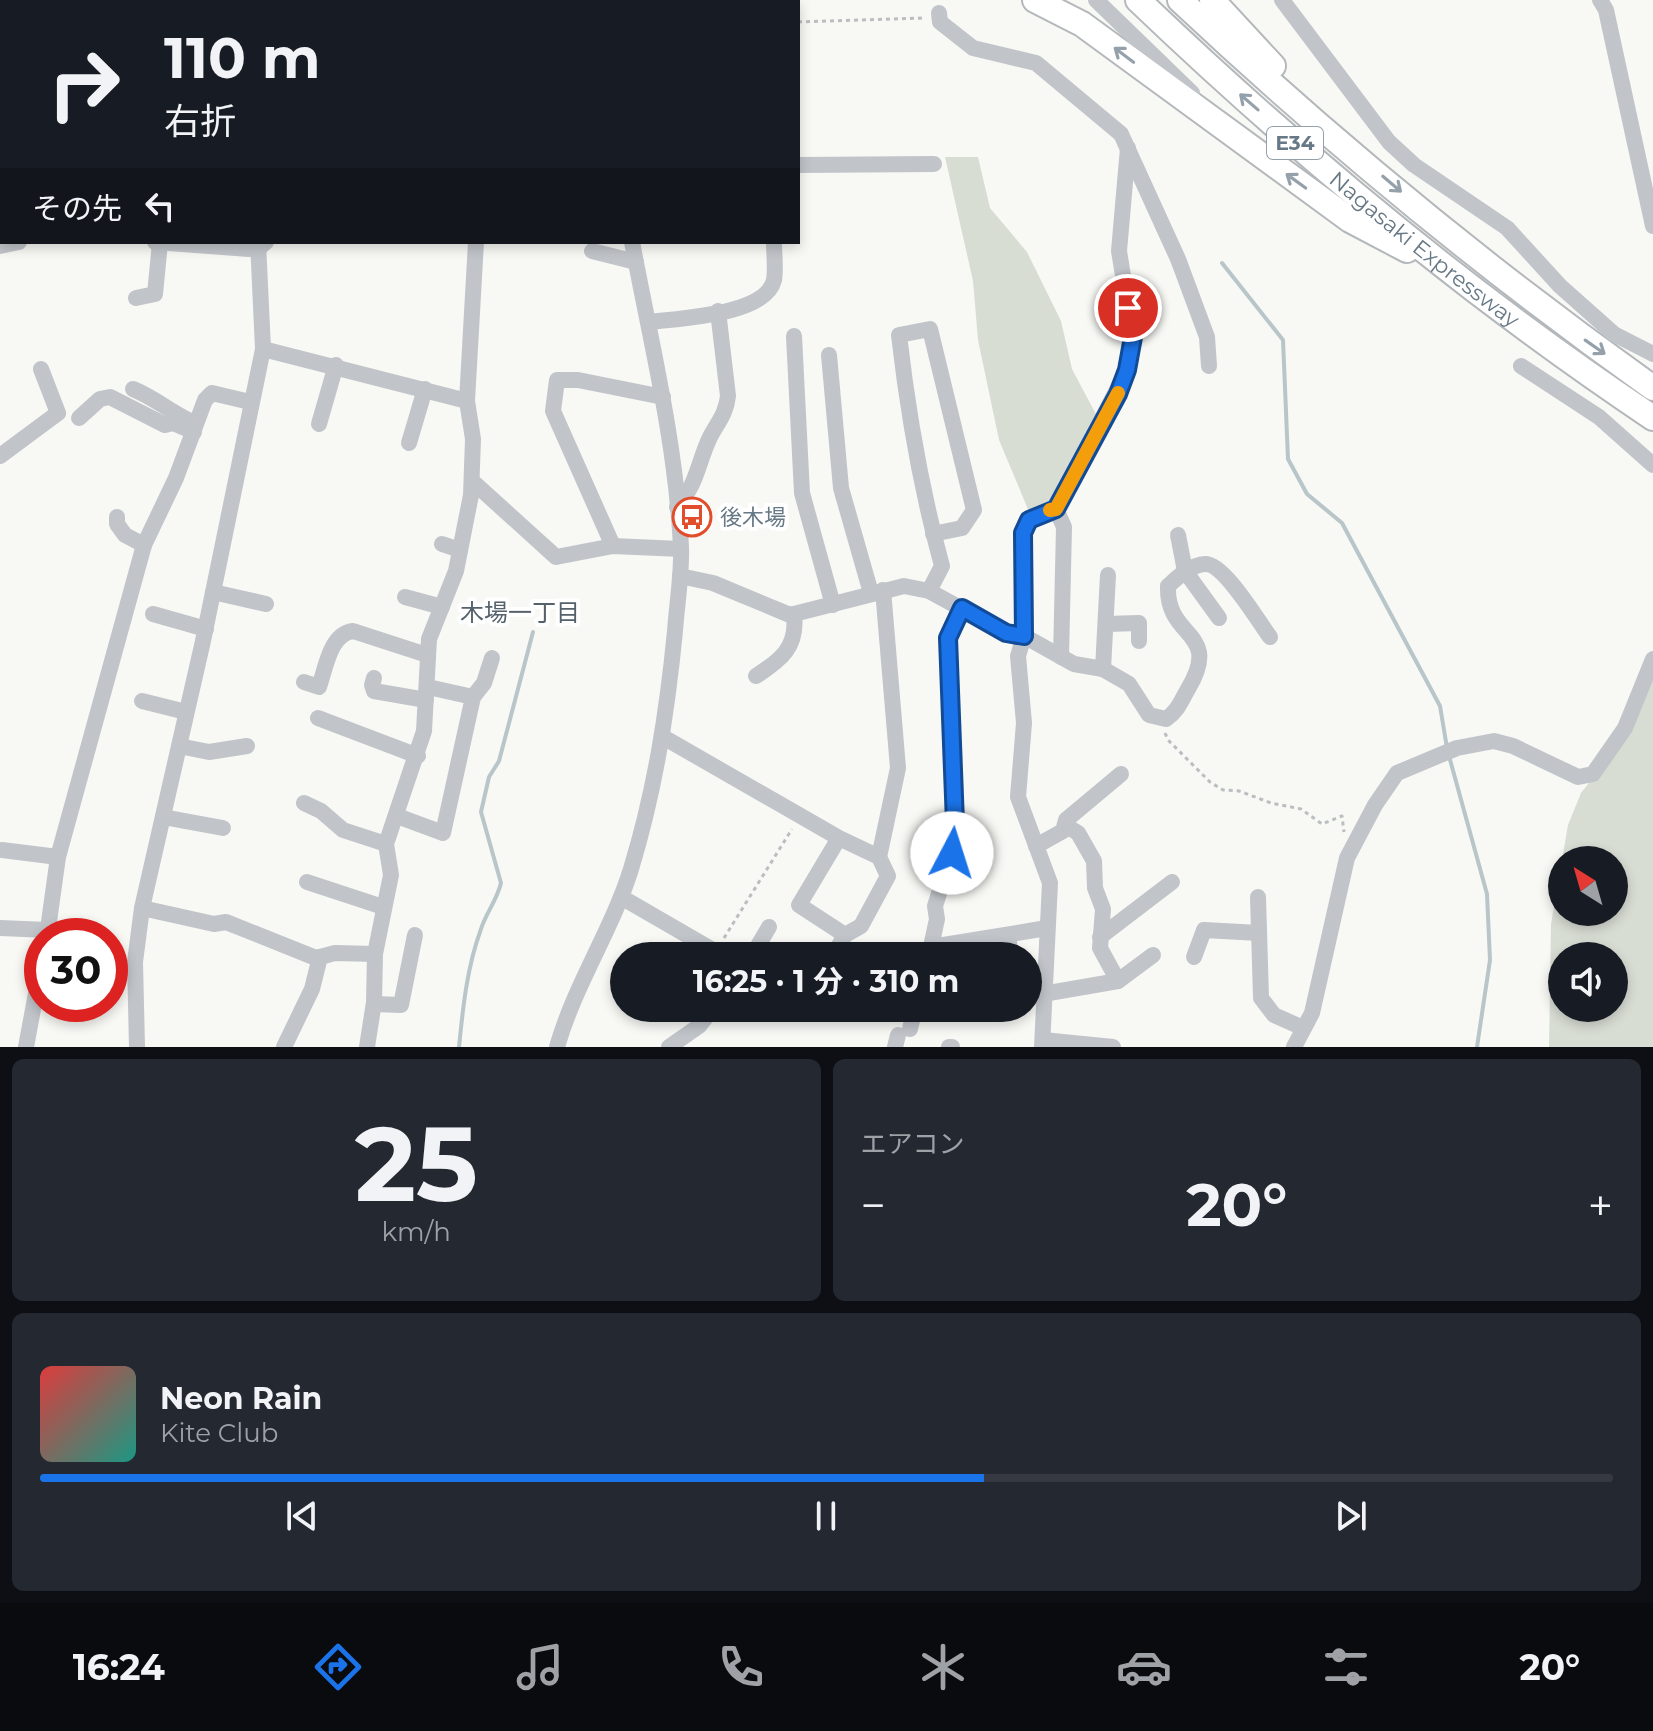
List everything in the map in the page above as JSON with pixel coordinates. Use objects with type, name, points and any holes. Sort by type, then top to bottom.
[{"type":"highway","points":[[1035,0],[1082,24],[1350,220],[1459,278]]},
{"type":"highway","name":"Nagasaki Expressway","points":[[1138,0],[1315,160],[1459,278],[1550,349],[1653,418]]},
{"type":"highway","name":"Nagasaki Expressway","points":[[1180,0],[1332,134],[1552,315],[1653,388]]},
{"type":"highway","points":[[1212,0],[1332,134]]},
{"type":"street","points":[[1096,0],[1255,151]]},
{"type":"street","points":[[1282,0],[1389,142],[1414,165],[1507,228],[1560,286],[1614,334],[1653,354]]},
{"type":"street","points":[[1600,0],[1606,10],[1653,226]]},
{"type":"street","points":[[939,13],[940,22],[973,48],[1036,63],[1121,134],[1188,285],[1207,337],[1209,366]]},
{"type":"street","points":[[1042,958],[1050,883],[1018,797],[1024,723],[1018,656],[1024,636],[1023,533],[1029,520],[1056,509],[1127,370],[1133,337],[1119,251],[1128,148]]},
{"type":"street","points":[[800,165],[934,164]]},
{"type":"street","points":[[136,298],[155,294],[158,244]]},
{"type":"street","points":[[137,1047],[135,962],[142,908],[206,629],[263,349],[261,244],[202,244]]},
{"type":"street","points":[[367,1047],[374,1004],[375,954],[391,875],[386,844],[424,731],[427,655],[460,550],[472,481],[473,439],[467,401],[476,244]]},
{"type":"street","points":[[557,1047],[568,1008],[621,897],[655,782],[663,737],[680,576],[681,549],[663,397],[632,244]]},
{"type":"street","points":[[650,322],[746,307],[763,297],[774,281],[774,244]]},
{"type":"street","points":[[592,251],[636,262]]},
{"type":"street","points":[[677,507],[692,491],[710,436],[726,410],[728,396],[718,311]]},
{"type":"street","points":[[929,591],[942,566],[933,534],[918,478],[899,335],[930,329],[974,510],[962,528],[933,534]]},
{"type":"street","points":[[794,336],[802,493],[833,605]]},
{"type":"street","points":[[263,349],[336,365],[467,401]]},
{"type":"street","points":[[829,355],[841,488],[877,592],[898,768],[879,857],[888,876],[861,926],[845,935],[841,942]]},
{"type":"street","points":[[319,424],[336,365]]},
{"type":"street","points":[[1521,366],[1599,417],[1653,465]]},
{"type":"street","points":[[0,456],[58,413],[42,374],[60,371]]},
{"type":"street","points":[[613,546],[553,411],[557,380],[578,380],[663,397]]},
{"type":"street","points":[[133,389],[157,398],[167,410],[195,428]]},
{"type":"street","points":[[409,443],[425,389]]},
{"type":"street","points":[[49,918],[58,857],[144,545],[205,400],[212,393],[250,402]]},
{"type":"street","points":[[79,418],[100,399],[110,397],[165,425],[173,423],[195,428]]},
{"type":"street","points":[[472,481],[556,557],[613,546],[681,549]]},
{"type":"street","points":[[1056,509],[1064,527],[1061,657]]},
{"type":"street","points":[[117,517],[117,524],[125,535],[144,545]]},
{"type":"street","points":[[1178,535],[1185,571],[1219,618]]},
{"type":"street","points":[[442,544],[460,550]]},
{"type":"street","points":[[680,576],[713,583],[794,614],[904,586],[929,591],[1006,633],[1024,636],[1074,664],[1103,669],[1129,684],[1149,715],[1160,718],[1175,713],[1201,669],[1201,654],[1195,642],[1176,620],[1167,602],[1168,586],[1185,571],[1205,564],[1220,568],[1270,637]]},
{"type":"street","points":[[1103,669],[1108,575]]},
{"type":"street","points":[[213,592],[266,604]]},
{"type":"street","points":[[405,597],[442,607]]},
{"type":"street","points":[[932,942],[937,919],[935,906],[952,853],[948,840],[955,823],[948,638],[962,608]]},
{"type":"street","points":[[153,614],[206,629]]},
{"type":"street","points":[[756,676],[785,655],[792,644],[794,614]]},
{"type":"street","points":[[1106,624],[1139,623],[1139,641]]},
{"type":"street","points":[[313,689],[336,640],[344,632],[353,631],[427,655]]},
{"type":"street","points":[[397,816],[443,833],[473,697],[484,683],[492,658]]},
{"type":"street","points":[[1294,1047],[1312,1013],[1337,894],[1351,850],[1375,805],[1397,773],[1457,748],[1494,741],[1513,746],[1578,777],[1593,774],[1625,728],[1653,659]]},
{"type":"street","points":[[374,678],[374,691],[473,697]]},
{"type":"street","points":[[142,701],[186,712]]},
{"type":"street","points":[[318,718],[418,756]]},
{"type":"street","points":[[663,737],[839,838],[879,857]]},
{"type":"street","points":[[179,746],[209,752],[247,746]]},
{"type":"street","points":[[1036,846],[1063,831],[1065,825],[1121,774]]},
{"type":"street","points":[[304,803],[321,811],[343,830],[386,844]]},
{"type":"street","points":[[163,817],[223,828]]},
{"type":"street","points":[[1065,825],[1078,833],[1094,861],[1095,888],[1103,909],[1100,948],[1118,981]]},
{"type":"street","points":[[839,838],[799,905],[845,935]]},
{"type":"street","points":[[2,850],[58,857]]},
{"type":"street","points":[[307,882],[383,907]]},
{"type":"street","points":[[1100,937],[1172,882]]},
{"type":"street","points":[[621,897],[698,942]]},
{"type":"street","points":[[1258,897],[1261,998],[1274,1015],[1303,1028]]},
{"type":"street","points":[[142,908],[214,924],[226,922],[320,957],[335,953],[375,954]]},
{"type":"street","points":[[760,942],[769,927]]},
{"type":"street","points":[[0,928],[24,931]]},
{"type":"street","points":[[976,942],[1047,928]]},
{"type":"street","points":[[1194,957],[1204,930],[1259,933]]},
{"type":"street","points":[[374,1004],[401,1005],[415,935]]},
{"type":"street","points":[[1008,935],[1009,942]]},
{"type":"street","points":[[1042,992],[1118,981],[1153,955]]},
{"type":"street","points":[[284,1047],[312,989],[320,957]]},
{"type":"street","points":[[26,1047],[31,1022]]},
{"type":"street","points":[[669,1047],[702,1022]]},
{"type":"street","points":[[1039,1022],[1042,1043],[1113,1047]]},
{"type":"path","points":[[800,22],[917,20],[939,13]]},
{"type":"path","points":[[1160,718],[1168,740],[1210,782],[1223,790],[1239,791],[1271,803],[1301,809],[1322,824],[1342,816],[1344,845],[1351,850]]},
{"type":"path","points":[[726,942],[800,816]]},
{"type":"shaded area","points":[[945,157],[978,157],[990,208],[1027,252],[1061,321],[1072,369],[1098,418],[1061,499],[1030,514],[999,440],[978,340],[973,281]]},
{"type":"shaded area","points":[[1653,680],[1653,1047],[1549,1047],[1549,1022],[1628,1022],[1628,942],[1551,942],[1551,926],[1628,926],[1628,846],[1564,846],[1568,825],[1581,793],[1625,737]]},
{"type":"waterway","points":[[1222,263],[1283,340],[1288,459],[1307,494],[1342,523],[1440,706],[1447,748]]},
{"type":"waterway","points":[[459,1047],[472,958],[501,883],[481,812],[489,777],[499,761],[533,632]]},
{"type":"waterway","points":[[1449,756],[1487,894],[1490,960],[1477,1047]]},
{"type":"slow traffic","points":[[1050,510],[1056,509],[1118,393]]},
{"type":"place","name":"後木場","points":[[692,517]]},
{"type":"district","name":"木場一丁目","points":[[520,612]]},
{"type":"route","points":[[952,853],[948,840],[955,823],[948,638],[962,608],[1006,633],[1024,636],[1023,533],[1029,520],[1056,509],[1118,394],[1127,370],[1133,337],[1128,308]]}]
